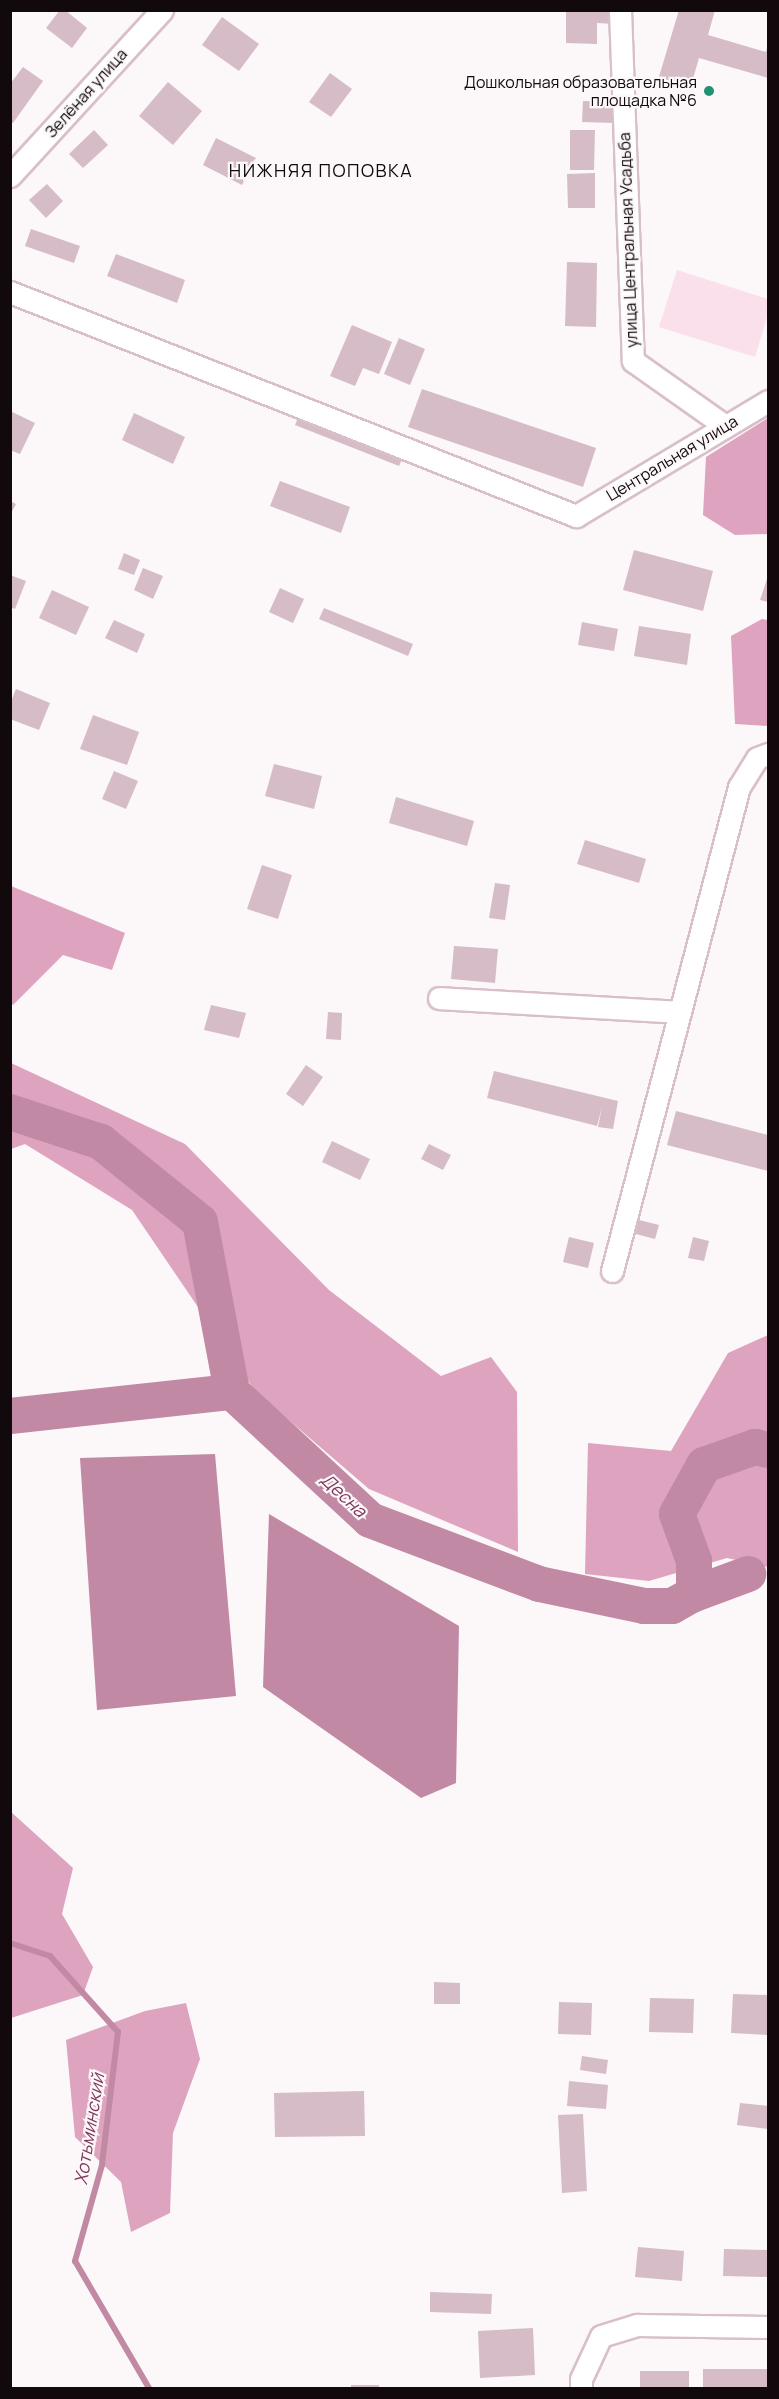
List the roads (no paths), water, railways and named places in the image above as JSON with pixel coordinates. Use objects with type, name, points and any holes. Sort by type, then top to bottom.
[{"type":"street","name":"Зелёная улица","points":[[10,176],[162,10]]},
{"type":"street","name":"улица Центральная Усадьба","points":[[620,10],[633,361],[725,426]]},
{"type":"street","name":"Центральная улица","points":[[10,292],[576,516],[768,401]]},
{"type":"street","points":[[612,1271],[739,787],[757,758],[768,754]]},
{"type":"street","points":[[439,998],[680,1012]]},
{"type":"street","points":[[581,2388],[581,2379],[601,2336],[637,2325],[768,2327]]},
{"type":"waterway","name":"Десна","points":[[10,1112],[101,1142],[200,1222],[232,1392],[370,1520],[539,1584],[644,1606],[672,1606],[694,1594],[694,1561],[677,1514],[704,1465],[755,1447],[768,1450]]},
{"type":"waterway","points":[[10,1416],[232,1392]]},
{"type":"waterway","points":[[694,1594],[748,1574]]},
{"type":"waterway","name":"Хотьминский","points":[[10,1943],[50,1956],[118,2032],[102,2165],[75,2261],[149,2388]]},
{"type":"place","name":"Дошкольная образовательная площадка №6","points":[[709,91]]},
{"type":"district","name":"НИЖНЯЯ ПОПОВКА","points":[[321,170]]}]
